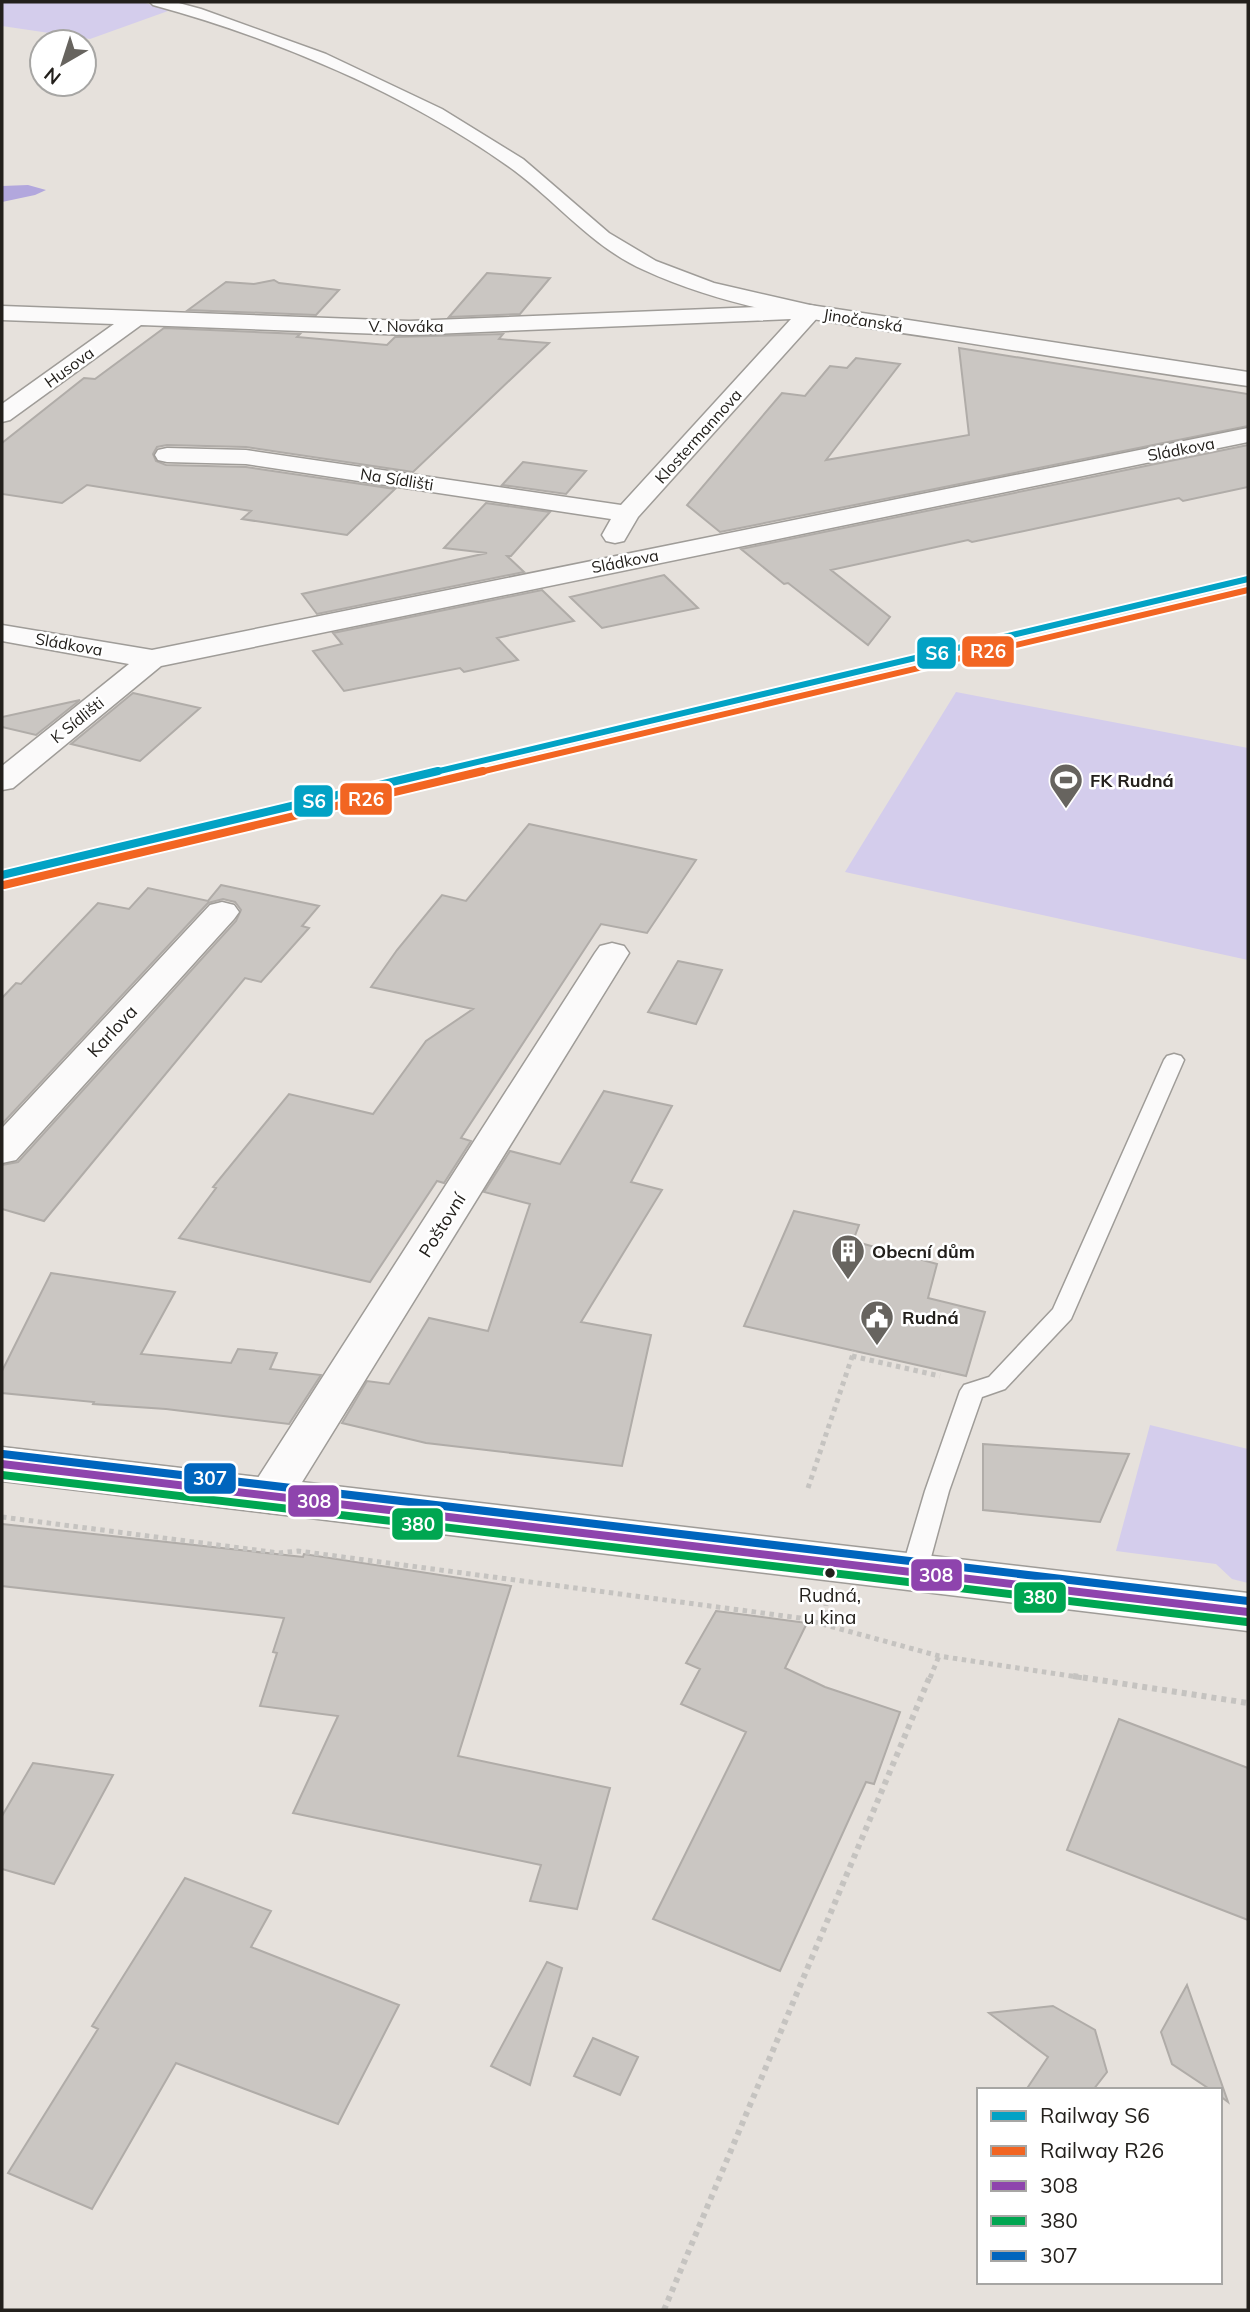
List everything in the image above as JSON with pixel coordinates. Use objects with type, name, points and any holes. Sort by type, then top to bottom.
[{"type":"street","name":"Jinočanská","points":[[158,2],[195,12],[320,58],[436,113],[516,163],[601,237],[649,265],[707,288],[810,312],[1248,379]]},
{"type":"street","name":"V. Nováka","points":[[2,313],[409,328],[810,312]]},
{"type":"street","name":"Klostermannova","points":[[596,566],[627,514],[810,312]]},
{"type":"street","name":"Husova","points":[[2,415],[136,318]]},
{"type":"street","name":"Sládkova","points":[[2,633],[152,659],[596,566],[1248,435]]},
{"type":"street","name":"Na Sídlišti","points":[[167,455],[246,457],[627,514]]},
{"type":"street","name":"K Sídlišti","points":[[2,781],[152,659]]},
{"type":"street","name":"Karlova","points":[[2,1151],[222,912]]},
{"type":"street","name":"Poštovní","points":[[270,1496],[612,953]]},
{"type":"street","points":[[2,1464],[1248,1612]]},
{"type":"lane","points":[[914,1572],[937,1491],[972,1391],[997,1383],[1063,1313],[1174,1060]]},
{"type":"path","points":[[808,1488],[853,1353],[986,1387]]},
{"type":"path","points":[[2,1517],[279,1553],[298,1550],[800,1618],[939,1656],[1248,1703]]},
{"type":"path","points":[[824,1625],[827,1601]]},
{"type":"path","points":[[664,2310],[939,1656]]},
{"type":"shaded area","points":[[2,2],[143,2],[168,11],[98,36],[98,28],[28,30],[2,26]]},
{"type":"shaded area","points":[[28,185],[46,190],[2,202],[2,186]]},
{"type":"shaded area","name":"FK Rudná","points":[[956,692],[1248,748],[1248,960],[845,872]]},
{"type":"shaded area","points":[[1150,1425],[1248,1449],[1248,1583],[1232,1579],[1216,1564],[1116,1551]]},
{"type":"building","points":[[487,273],[550,278],[520,314],[449,317]]},
{"type":"building","points":[[274,280],[279,283],[339,290],[316,315],[188,310],[226,282],[254,284]]},
{"type":"building","points":[[164,328],[300,334],[297,337],[387,345],[395,337],[503,334],[499,339],[549,343],[413,472],[246,447],[167,445],[157,447],[153,454],[156,461],[166,465],[246,467],[395,489],[347,535],[242,519],[251,511],[87,485],[62,503],[2,494],[2,443],[84,378],[95,379]]},
{"type":"building","points":[[959,348],[1248,394],[1248,426],[720,532],[687,505],[782,393],[805,396],[830,366],[847,368],[856,358],[900,364],[826,460],[969,435]]},
{"type":"building","points":[[1248,445],[1248,487],[1183,501],[1179,498],[831,570],[890,617],[868,645],[741,549]]},
{"type":"building","points":[[523,462],[586,471],[566,494],[502,485]]},
{"type":"building","points":[[486,503],[550,512],[511,556],[507,556],[524,572],[317,614],[302,594],[487,553],[444,548]]},
{"type":"building","points":[[664,575],[698,608],[602,628],[570,597]]},
{"type":"building","points":[[542,590],[574,621],[497,638],[518,660],[464,672],[460,668],[344,691],[313,651],[342,644],[333,633]]},
{"type":"building","points":[[133,693],[200,708],[140,761],[71,744]]},
{"type":"building","points":[[80,700],[36,735],[2,727],[2,717]]},
{"type":"building","points":[[529,824],[696,860],[647,933],[601,924],[461,1138],[471,1141],[444,1183],[437,1181],[370,1282],[179,1238],[216,1188],[213,1187],[289,1094],[373,1114],[426,1041],[473,1009],[371,987],[442,895],[466,901]]},
{"type":"building","points":[[221,885],[319,906],[302,926],[309,928],[261,982],[245,978],[44,1221],[2,1209],[2,1165],[18,1162],[236,921],[241,910],[235,902],[223,899],[208,903],[2,1124],[2,998],[16,983],[21,984],[98,903],[129,909],[148,888],[208,901]]},
{"type":"building","points":[[678,961],[722,970],[696,1024],[648,1012]]},
{"type":"building","points":[[604,1091],[672,1106],[631,1182],[662,1190],[581,1322],[651,1335],[622,1466],[426,1443],[342,1423],[367,1381],[389,1384],[429,1318],[488,1331],[530,1204],[484,1192],[510,1151],[560,1164]]},
{"type":"building","name":"Obecní dům","points":[[794,1211],[859,1225],[853,1241],[937,1264],[928,1298],[985,1312],[966,1376],[744,1326]]},
{"type":"building","points":[[51,1273],[175,1292],[141,1354],[231,1363],[238,1349],[277,1353],[270,1369],[321,1375],[289,1424],[2,1393],[2,1371]]},
{"type":"building","points":[[983,1444],[1129,1454],[1100,1522],[983,1510]]},
{"type":"building","points":[[2,1524],[303,1557],[304,1554],[511,1586],[458,1756],[610,1788],[577,1909],[530,1901],[541,1865],[293,1813],[338,1716],[260,1706],[277,1653],[273,1652],[284,1618],[2,1586]]},
{"type":"building","points":[[716,1611],[807,1623],[785,1668],[825,1687],[900,1712],[874,1784],[866,1782],[780,1971],[653,1919],[746,1732],[681,1704],[700,1669],[686,1663]]},
{"type":"building","points":[[1119,1719],[1248,1768],[1248,1920],[1067,1850]]},
{"type":"building","points":[[33,1763],[113,1775],[54,1884],[2,1869],[2,1816]]},
{"type":"building","points":[[185,1878],[271,1911],[251,1947],[399,2005],[338,2124],[176,2063],[92,2209],[8,2173],[98,2029],[92,2026]]},
{"type":"building","points":[[547,1962],[562,1968],[530,2085],[491,2066]]},
{"type":"building","points":[[1187,1985],[1228,2102],[1222,2098],[1222,2088],[1208,2088],[1172,2064],[1161,2032]]},
{"type":"building","points":[[1053,2006],[1095,2030],[1107,2072],[1095,2088],[1027,2088],[1048,2057],[989,2013]]},
{"type":"building","points":[[593,2038],[638,2057],[620,2095],[574,2076]]},
{"type":"rail line","name":"S6","points":[[2,875],[1248,579]]},
{"type":"rail line","name":"R26","points":[[4,885],[1248,590]]},
{"type":"transit line","name":"307","points":[[3,1454],[1248,1601]]},
{"type":"transit line","name":"308","points":[[2,1464],[1248,1612]]},
{"type":"transit line","name":"380","points":[[2,1475],[1247,1622]]},
{"type":"place","name":"FK Rudná","points":[[1066,810]]},
{"type":"place","name":"Obecní dům","points":[[848,1281]]},
{"type":"place","name":"Rudná","points":[[877,1347]]},
{"type":"place","name":"Rudná, u kina","points":[[830,1573]]}]
